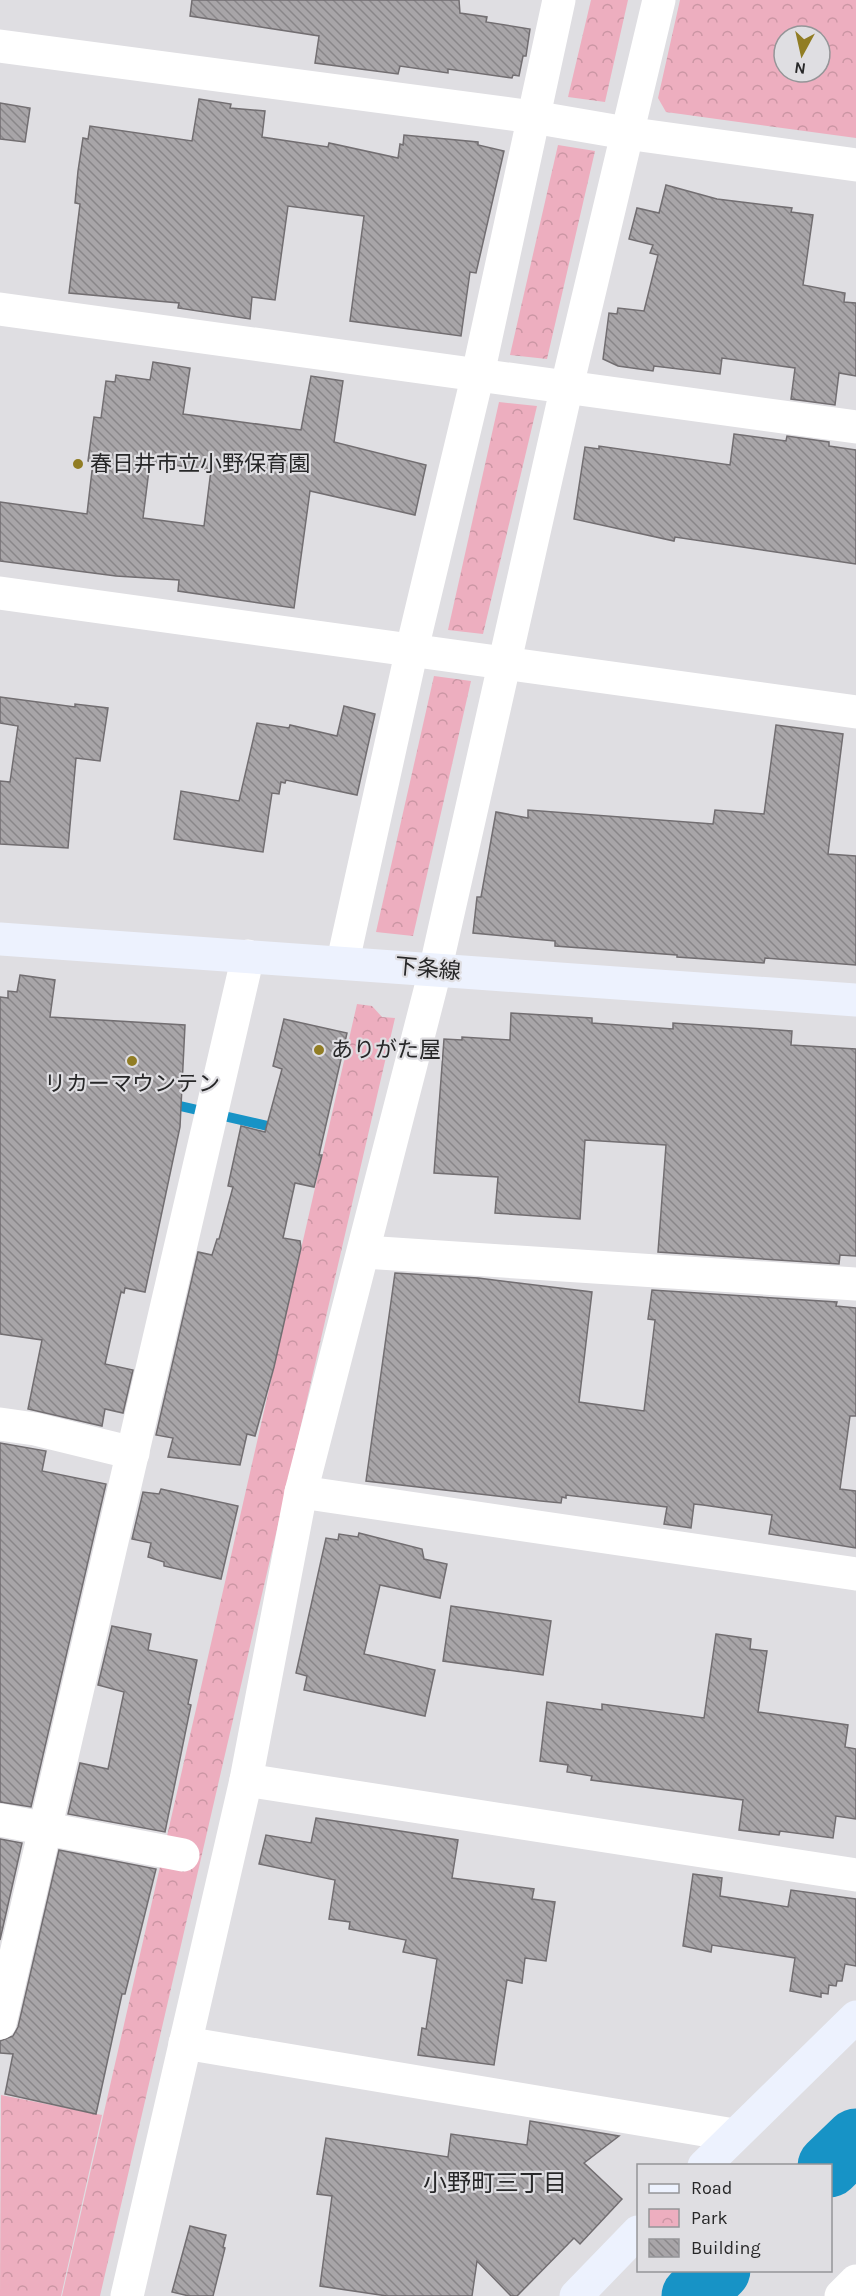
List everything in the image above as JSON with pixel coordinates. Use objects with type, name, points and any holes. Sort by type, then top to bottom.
[{"type":"street","points":[[343,961],[412,649],[478,374],[559,0]]},
{"type":"street","points":[[127,2296],[246,1780],[301,1492],[435,971],[567,386],[659,0]]},
{"type":"street","points":[[0,46],[533,117],[626,134],[856,165]]},
{"type":"street","points":[[0,309],[856,427]]},
{"type":"street","points":[[0,593],[856,712]]},
{"type":"street","name":"下条線","points":[[0,939],[343,961],[435,971],[856,1000]]},
{"type":"street","points":[[0,2023],[5,1980],[46,1828],[248,956]]},
{"type":"street","points":[[364,1252],[856,1284]]},
{"type":"street","points":[[0,1424],[133,1453]]},
{"type":"street","points":[[301,1492],[856,1574]]},
{"type":"street","points":[[246,1780],[856,1875]]},
{"type":"street","points":[[0,1820],[183,1855]]},
{"type":"street","points":[[706,2164],[856,2017]]},
{"type":"street","points":[[185,2043],[734,2135]]},
{"type":"street","points":[[576,2296],[637,2234]]},
{"type":"street","points":[[841,2296],[856,2281]]},
{"type":"green space","points":[[591,0],[628,0],[605,102],[568,97]]},
{"type":"green space","points":[[680,0],[856,0],[856,138],[666,112],[658,98]]},
{"type":"green space","points":[[558,145],[595,151],[547,359],[510,355]]},
{"type":"green space","points":[[499,402],[537,406],[483,634],[448,630]]},
{"type":"green space","points":[[434,676],[471,681],[413,936],[376,932]]},
{"type":"green space","points":[[357,1004],[372,1006],[382,1017],[395,1018],[100,2296],[62,2296]]},
{"type":"green space","points":[[1,2095],[102,2115],[61,2296],[0,2296]]},
{"type":"building","points":[[192,0],[459,0],[460,13],[487,17],[486,22],[530,29],[526,56],[523,56],[519,76],[513,75],[512,78],[448,69],[448,73],[400,66],[398,74],[315,63],[319,36],[190,16]]},
{"type":"building","points":[[199,99],[231,104],[230,108],[265,111],[262,137],[328,147],[329,143],[398,158],[404,135],[478,142],[478,145],[504,151],[476,273],[470,272],[461,336],[350,321],[364,216],[288,206],[275,300],[252,297],[250,319],[178,308],[179,303],[69,293],[80,204],[75,203],[78,171],[83,138],[88,139],[90,126],[192,141]]},
{"type":"building","points":[[0,103],[30,108],[25,142],[0,139]]},
{"type":"building","points":[[666,185],[717,199],[792,208],[791,212],[813,215],[803,285],[845,293],[844,302],[856,303],[856,376],[839,373],[835,405],[791,399],[795,368],[722,358],[720,374],[654,366],[653,371],[618,366],[603,359],[609,313],[617,314],[618,308],[644,311],[658,255],[650,253],[653,245],[629,239],[637,208],[659,213]]},
{"type":"building","points":[[153,362],[190,368],[183,414],[301,430],[311,376],[343,381],[334,442],[426,465],[415,515],[310,491],[294,608],[178,591],[179,580],[116,576],[0,561],[0,502],[87,514],[93,462],[88,461],[94,417],[101,418],[106,381],[115,382],[116,375],[150,380]],"holes":[[[150,462],[211,470],[204,526],[143,518]]]},
{"type":"building","points":[[734,434],[786,441],[787,436],[829,442],[829,446],[856,450],[856,564],[675,537],[674,541],[574,519],[585,447],[599,449],[599,446],[730,465]]},
{"type":"building","points":[[0,697],[75,707],[75,704],[108,708],[100,761],[76,758],[68,848],[0,844],[0,781],[10,782],[18,726],[0,723]]},
{"type":"building","points":[[344,706],[375,714],[357,795],[286,780],[285,783],[281,782],[279,794],[272,793],[263,852],[174,839],[181,791],[239,801],[257,723],[289,728],[290,725],[337,736]]},
{"type":"building","points":[[776,725],[843,734],[828,854],[856,856],[856,965],[765,958],[764,963],[677,957],[677,955],[555,946],[555,941],[473,933],[477,897],[481,897],[496,812],[528,818],[528,810],[713,824],[715,810],[764,814]]},
{"type":"building","points":[[20,975],[55,980],[50,1017],[185,1025],[180,1127],[145,1292],[125,1288],[124,1293],[121,1292],[105,1364],[133,1370],[123,1413],[105,1409],[102,1426],[28,1409],[42,1340],[0,1334],[0,997],[8,998],[8,991],[17,992]]},
{"type":"building","points":[[511,1013],[592,1018],[592,1023],[673,1029],[673,1023],[792,1031],[791,1045],[856,1049],[856,1256],[840,1255],[839,1264],[658,1252],[666,1145],[585,1140],[580,1219],[495,1213],[498,1177],[434,1173],[444,1039],[462,1040],[462,1037],[510,1040]]},
{"type":"building","points":[[284,1019],[347,1033],[319,1155],[322,1155],[314,1187],[295,1183],[283,1238],[300,1241],[301,1248],[274,1367],[255,1436],[247,1434],[240,1465],[168,1457],[173,1438],[156,1435],[198,1252],[212,1255],[217,1239],[219,1239],[233,1187],[228,1186],[241,1126],[265,1132],[282,1069],[273,1066]]},
{"type":"building","points":[[395,1273],[478,1278],[592,1292],[579,1402],[644,1411],[655,1320],[648,1319],[652,1290],[837,1302],[836,1306],[856,1308],[856,1416],[850,1416],[840,1489],[856,1491],[856,1548],[769,1534],[772,1515],[703,1505],[694,1504],[691,1528],[664,1524],[667,1507],[566,1495],[566,1498],[562,1497],[561,1503],[366,1481]]},
{"type":"building","points":[[0,1443],[46,1451],[42,1471],[106,1484],[31,1807],[0,1802]]},
{"type":"building","points":[[161,1489],[238,1506],[221,1579],[164,1566],[164,1562],[148,1557],[151,1543],[132,1539],[143,1492],[159,1494]]},
{"type":"building","points":[[359,1533],[422,1549],[424,1559],[447,1564],[440,1598],[380,1585],[364,1654],[435,1670],[425,1716],[304,1690],[307,1676],[296,1673],[326,1538],[338,1540],[339,1534],[358,1537]]},
{"type":"building","points":[[451,1606],[551,1621],[543,1675],[443,1661]]},
{"type":"building","points":[[112,1626],[151,1634],[148,1650],[197,1660],[188,1704],[191,1705],[165,1832],[68,1814],[80,1763],[108,1769],[124,1692],[98,1685]]},
{"type":"building","points":[[716,1634],[751,1639],[750,1649],[767,1651],[758,1712],[848,1725],[845,1747],[856,1749],[856,1819],[836,1816],[833,1838],[780,1831],[779,1835],[739,1830],[743,1800],[591,1780],[592,1776],[567,1772],[568,1765],[540,1761],[547,1702],[602,1710],[602,1704],[704,1718]]},
{"type":"building","points":[[316,1818],[458,1840],[452,1878],[534,1889],[532,1899],[555,1902],[546,1961],[525,1958],[522,1983],[507,1980],[494,2065],[418,2055],[422,2028],[426,2029],[437,1959],[403,1952],[406,1940],[349,1929],[350,1922],[329,1919],[335,1880],[259,1864],[266,1835],[311,1843]]},
{"type":"building","points":[[0,1839],[22,1843],[0,1940]]},
{"type":"building","points":[[59,1850],[156,1869],[125,1994],[122,1994],[96,2114],[5,2094],[13,2054],[0,2053],[0,2041],[13,2036],[18,2027]]},
{"type":"building","points":[[693,1874],[722,1878],[720,1896],[788,1907],[791,1890],[856,1899],[856,1966],[845,1964],[842,1981],[837,1981],[836,1986],[829,1985],[828,1994],[821,1993],[821,1997],[790,1991],[795,1958],[712,1945],[711,1952],[683,1946]]},
{"type":"building","points":[[530,2121],[619,2136],[584,2163],[622,2199],[580,2244],[574,2238],[517,2296],[511,2296],[477,2261],[472,2296],[387,2296],[320,2286],[332,2196],[317,2194],[326,2138],[448,2157],[451,2134],[527,2145]]},
{"type":"building","points":[[190,2226],[226,2235],[213,2296],[189,2296],[172,2292]]},
{"type":"waterway","points":[[167,1103],[281,1129]]},
{"type":"waterway","points":[[831,2164],[856,2140]]},
{"type":"waterway","points":[[693,2296],[717,2272]]},
{"type":"place","name":"春日井市立小野保育園","points":[[78,464]]},
{"type":"place","name":"ありがた屋","points":[[319,1050]]},
{"type":"place","name":"リカーマウンテン","points":[[132,1061]]},
{"type":"district","name":"小野町三丁目","points":[[495,2183]]}]
